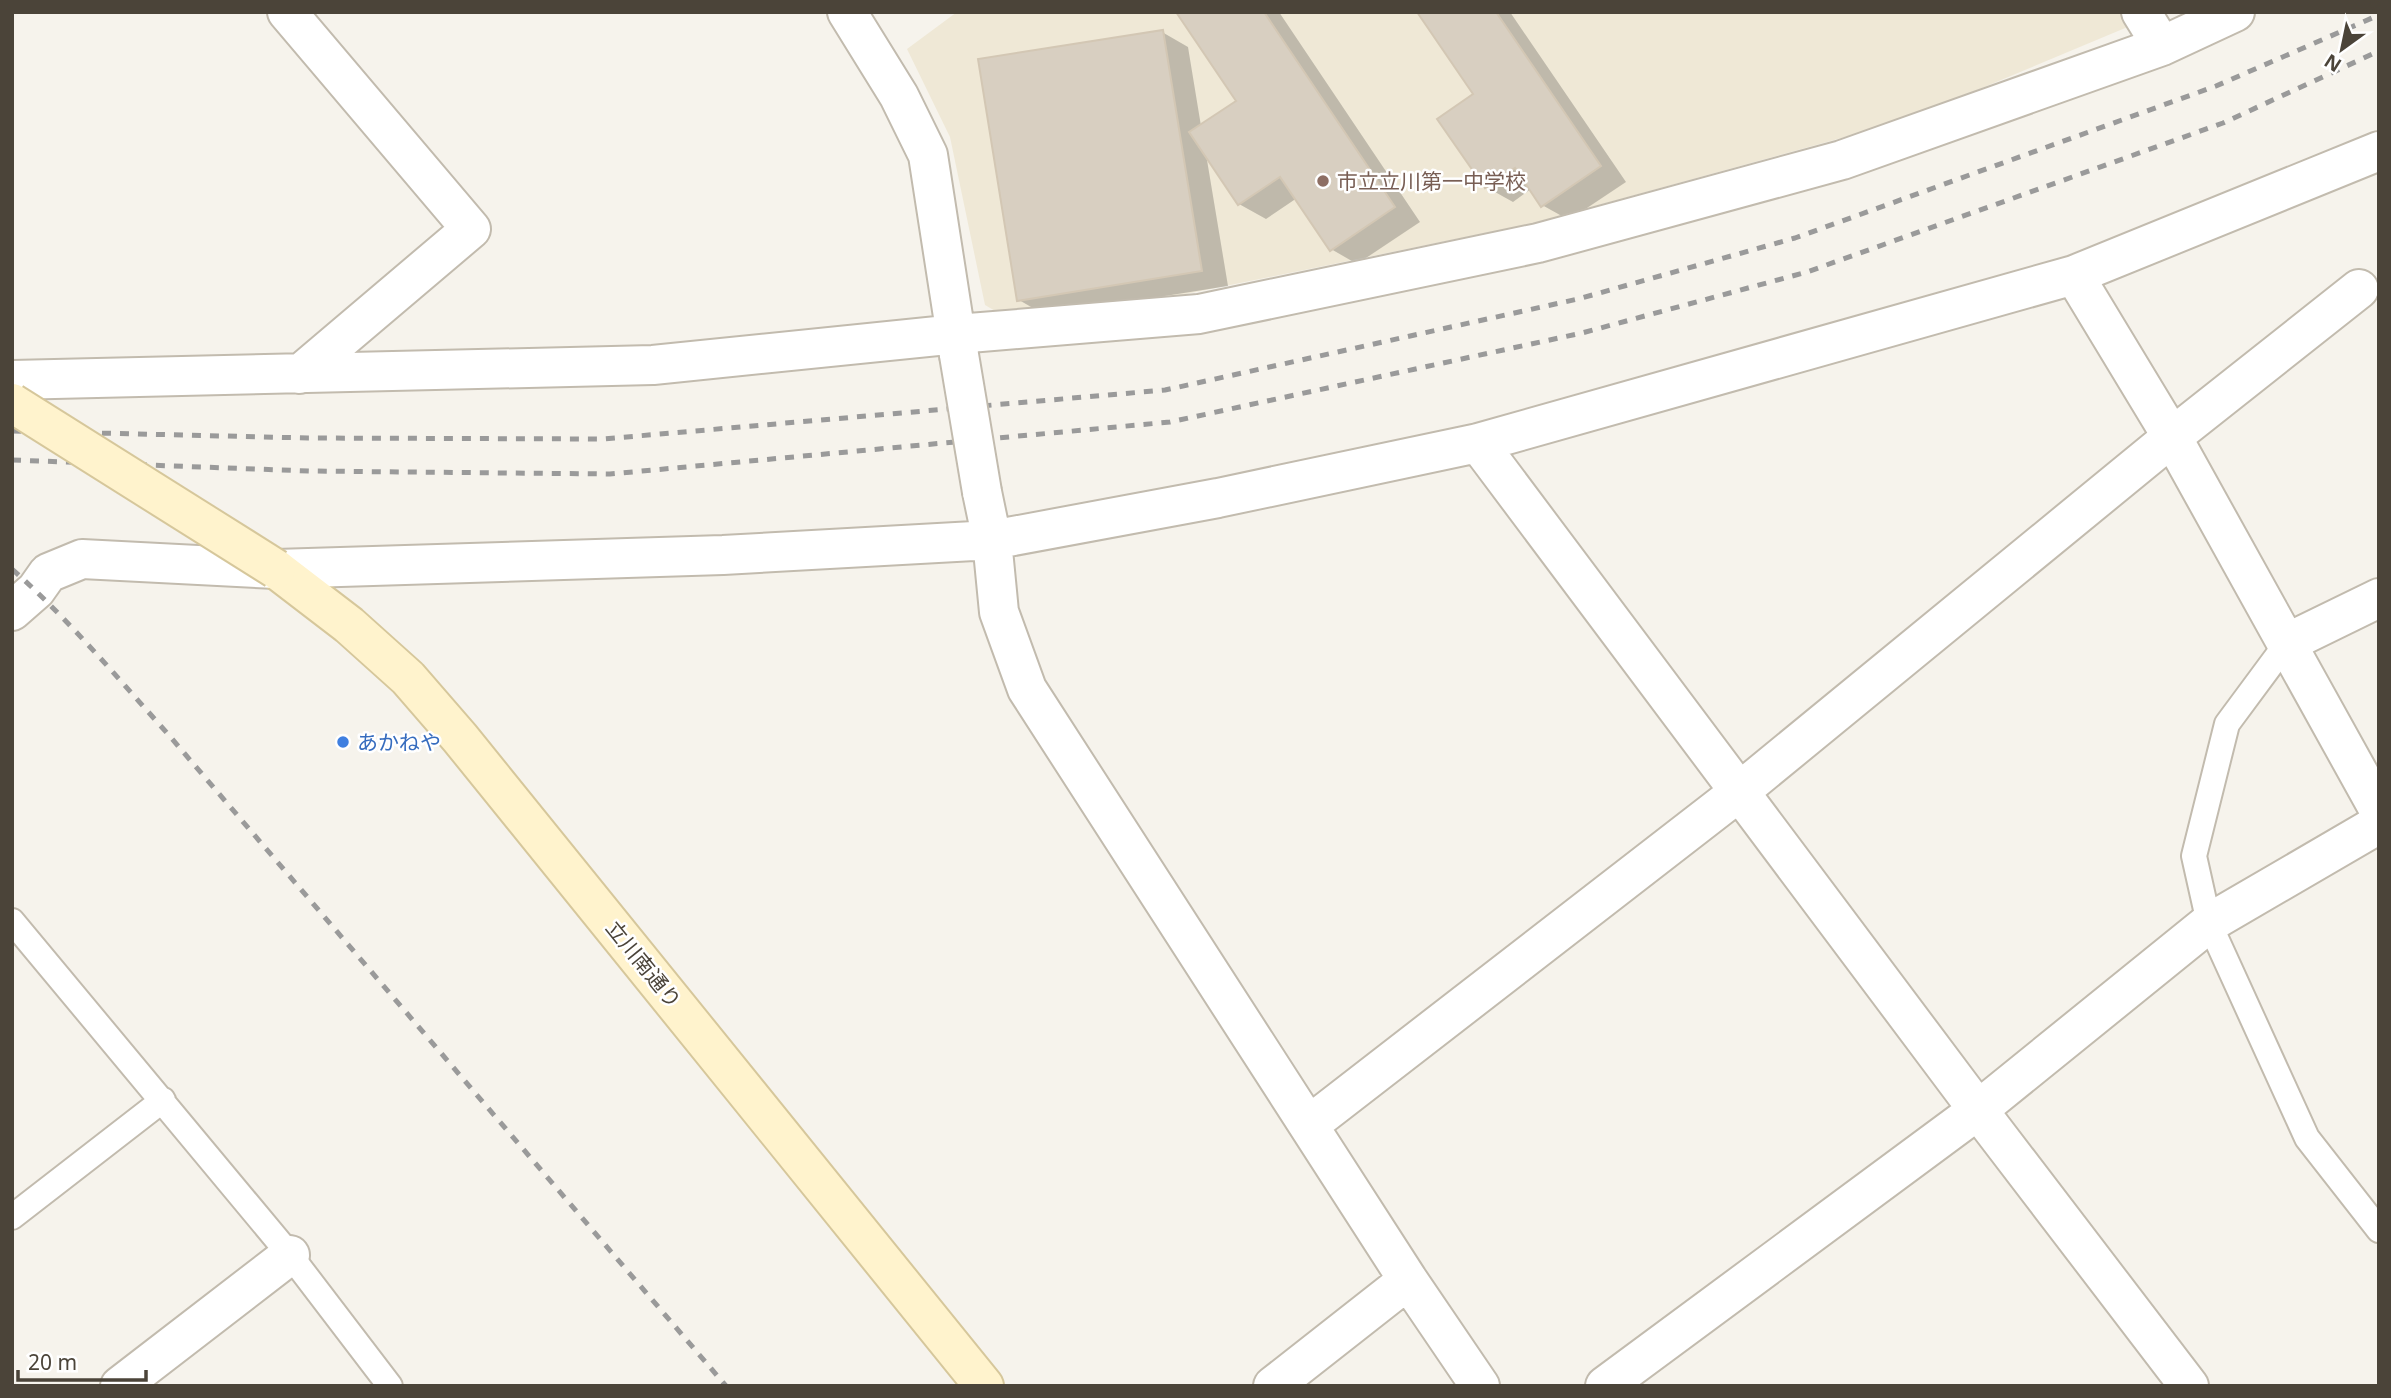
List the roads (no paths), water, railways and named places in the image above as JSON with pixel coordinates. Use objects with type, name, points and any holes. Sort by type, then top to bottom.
[{"type":"street","points":[[287,12],[471,229],[300,374]]},
{"type":"street","points":[[847,12],[899,96],[928,155],[992,540],[999,612],[1027,689],[1408,1280],[1480,1386]]},
{"type":"street","points":[[2141,12],[2162,46]]},
{"type":"street","points":[[12,380],[653,365],[958,345],[1199,314],[1538,243],[1842,160],[2162,46],[2235,12]]},
{"type":"street","points":[[12,611],[36,590],[48,573],[82,559],[276,569],[723,555],[992,540],[1218,498],[1478,443],[2074,275],[2379,150]]},
{"type":"street","points":[[2074,275],[2172,437],[2379,810]]},
{"type":"street","points":[[1308,1125],[1739,792],[2172,437],[2369,285]]},
{"type":"street","name":"立川南通り","points":[[12,403],[276,569],[349,625],[408,678],[452,728],[984,1386]]},
{"type":"street","points":[[1478,443],[1978,1110],[2189,1386]]},
{"type":"street","points":[[2287,643],[2379,598]]},
{"type":"street","points":[[1605,1386],[1978,1110],[2209,923],[2379,824]]},
{"type":"street","points":[[120,1386],[290,1255]]},
{"type":"street","points":[[1273,1386],[1408,1280]]},
{"type":"lane","points":[[2287,643],[2227,724],[2194,856],[2209,923],[2307,1138],[2379,1230]]},
{"type":"lane","points":[[12,921],[290,1255],[390,1386]]},
{"type":"lane","points":[[12,1217],[163,1100]]},
{"type":"railway","points":[[12,431],[308,438],[603,439],[1165,390],[1578,299],[1795,238],[2216,86],[2379,15]]},
{"type":"railway","points":[[12,460],[309,471],[610,474],[1170,422],[1582,333],[1807,272],[2223,123],[2379,51]]},
{"type":"railway","points":[[12,569],[72,628],[167,733],[726,1386]]},
{"type":"place","name":"市立立川第一中学校","points":[[1323,181]]},
{"type":"place","name":"あかねや","points":[[343,742]]}]
